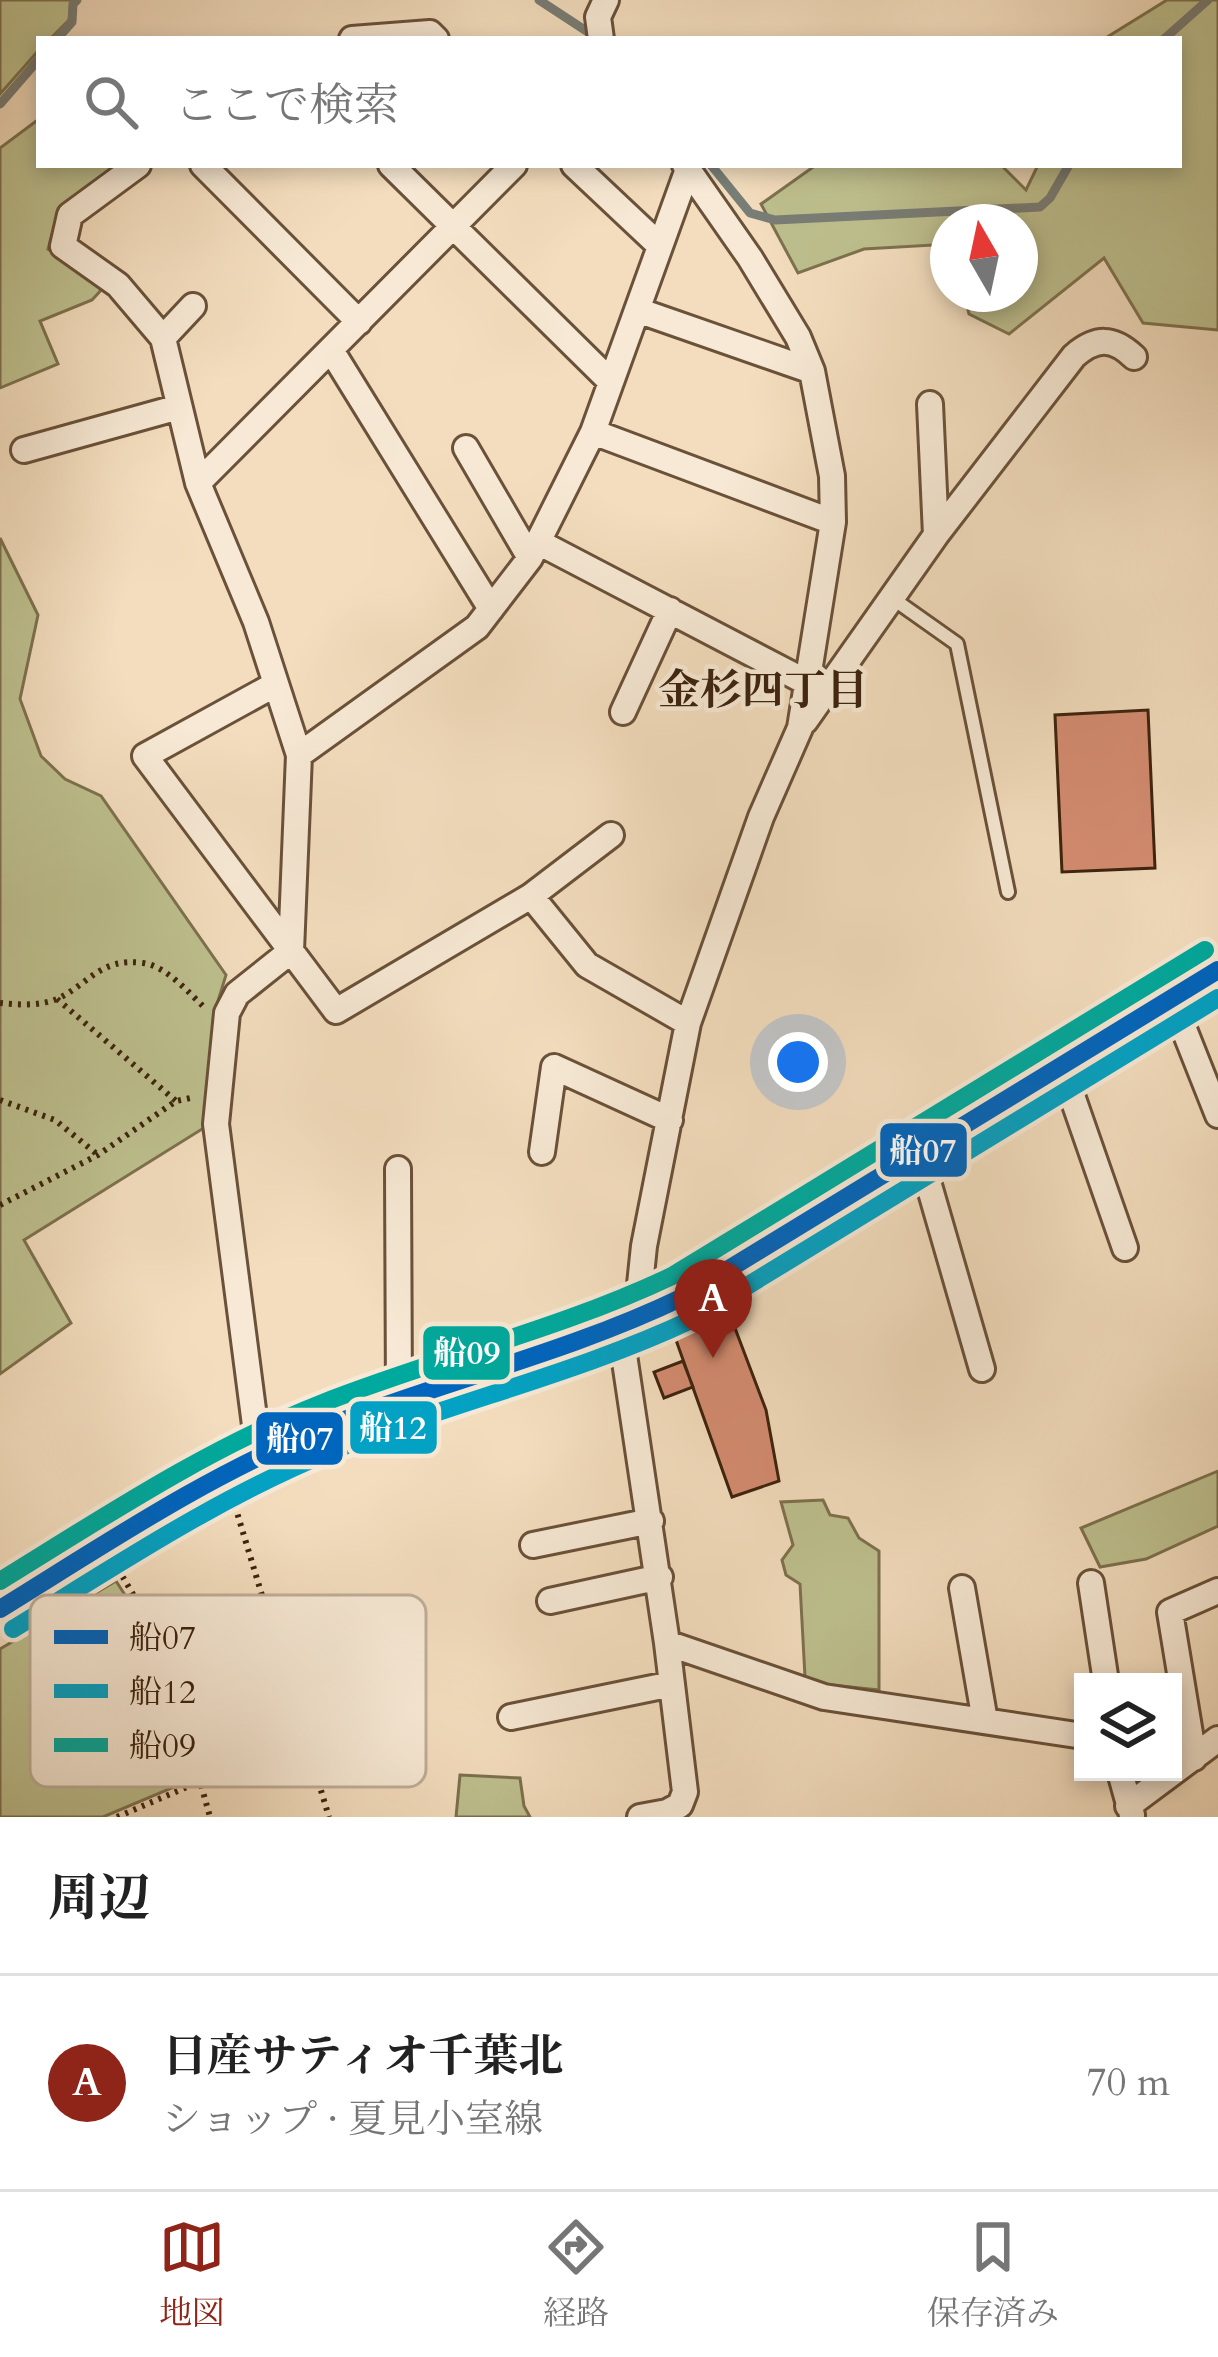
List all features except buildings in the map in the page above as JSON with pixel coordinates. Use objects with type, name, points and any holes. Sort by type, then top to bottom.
[{"type":"main road","points":[[0,1609],[259,1456],[399,1400],[632,1322],[758,1254],[1218,970]]},
{"type":"street","points":[[601,36],[598,17],[606,0]]},
{"type":"street","points":[[391,36],[433,36]]},
{"type":"street","points":[[134,168],[70,215],[64,246],[118,285],[163,338],[198,483],[256,622],[299,755],[291,951],[237,994],[227,1013],[216,1124],[259,1456]]},
{"type":"street","points":[[206,168],[359,322]]},
{"type":"street","points":[[394,168],[611,382]]},
{"type":"street","points":[[198,483],[511,168]]},
{"type":"street","points":[[577,168],[660,246]]},
{"type":"street","points":[[299,755],[477,627],[535,550],[592,432],[687,168]]},
{"type":"street","points":[[688,168],[750,258],[798,337],[812,371],[832,476],[833,522],[800,728]]},
{"type":"street","points":[[163,338],[193,306]]},
{"type":"street","points":[[638,310],[812,371]]},
{"type":"street","points":[[640,1817],[667,1813],[680,1805],[685,1792],[632,1322],[688,1023],[761,817],[800,728],[937,535],[1074,356],[1097,341],[1111,340],[1134,357]]},
{"type":"street","points":[[332,350],[491,609]]},
{"type":"street","points":[[930,404],[937,535]]},
{"type":"street","points":[[24,450],[178,407]]},
{"type":"street","points":[[592,432],[833,522]]},
{"type":"street","points":[[466,448],[535,550],[670,610],[808,683]]},
{"type":"street","points":[[623,712],[670,610]]},
{"type":"street","points":[[276,684],[146,756],[336,1011],[531,896],[611,836]]},
{"type":"street","points":[[531,896],[586,964],[688,1023]]},
{"type":"street","points":[[1172,999],[1218,1115]]},
{"type":"street","points":[[542,1152],[554,1066],[670,1120]]},
{"type":"street","points":[[1062,1067],[1125,1248]]},
{"type":"street","points":[[920,1154],[982,1369]]},
{"type":"street","points":[[398,1169],[399,1400]]},
{"type":"street","points":[[532,1545],[651,1521]]},
{"type":"street","points":[[550,1601],[660,1577]]},
{"type":"street","points":[[1090,1583],[1105,1673]]},
{"type":"street","points":[[962,1588],[985,1721]]},
{"type":"street","points":[[1194,1758],[1170,1612],[1218,1591]]},
{"type":"street","points":[[668,1643],[824,1697],[1074,1735]]},
{"type":"street","points":[[511,1717],[672,1684]]},
{"type":"street","points":[[1123,1781],[1131,1811],[1218,1739]]},
{"type":"lane","points":[[892,598],[957,644],[1008,892]]},
{"type":"path","points":[[0,1003],[57,999],[95,970],[144,962],[168,975],[214,1016],[227,1013]]},
{"type":"path","points":[[57,999],[176,1101]]},
{"type":"path","points":[[0,1205],[98,1155],[176,1101],[220,1097]]},
{"type":"path","points":[[0,1100],[55,1120],[98,1155]]},
{"type":"path","points":[[221,1475],[232,1494],[262,1595]]},
{"type":"path","points":[[102,1547],[132,1595]]},
{"type":"path","points":[[117,1817],[189,1787]]},
{"type":"path","points":[[200,1787],[210,1817]]},
{"type":"path","points":[[320,1787],[329,1817]]},
{"type":"green space","points":[[0,0],[72,0],[69,20],[53,36],[36,36],[36,53],[0,94]]},
{"type":"green space","points":[[1167,0],[1218,0],[1218,330],[1143,323],[1104,258],[1038,311],[1038,204],[930,204],[930,245],[864,249],[798,273],[761,204],[812,168],[1004,168],[1026,190],[1037,168],[1182,168],[1182,36],[1109,36]]},
{"type":"green space","points":[[36,121],[36,168],[119,168],[59,209],[48,249],[104,287],[92,300],[40,321],[58,364],[0,388],[0,148]]},
{"type":"green space","points":[[968,312],[1036,312],[1009,334]]},
{"type":"green space","points":[[0,538],[38,615],[20,699],[41,756],[65,779],[101,796],[226,975],[214,1014],[207,1126],[24,1240],[71,1323],[0,1374]]},
{"type":"green space","points":[[1218,1471],[1218,1526],[1146,1559],[1100,1567],[1081,1528]]},
{"type":"green space","points":[[823,1500],[830,1515],[848,1518],[859,1538],[879,1551],[879,1690],[822,1684],[805,1677],[800,1584],[786,1575],[782,1560],[793,1545],[781,1502]]},
{"type":"green space","points":[[116,1581],[125,1595],[92,1595]]},
{"type":"green space","points":[[30,1631],[30,1787],[174,1787],[103,1817],[0,1817],[0,1649]]},
{"type":"green space","points":[[460,1775],[520,1778],[530,1817],[456,1817]]},
{"type":"waterway","points":[[60,36],[72,22],[77,0]]},
{"type":"waterway","points":[[539,0],[594,36]]},
{"type":"waterway","points":[[1167,36],[1208,0]]},
{"type":"waterway","points":[[0,104],[36,62]]},
{"type":"waterway","points":[[713,168],[750,213],[775,220],[1040,207],[1067,168]]},
{"type":"transit line","name":"船09","points":[[0,1581],[156,1485],[278,1422],[672,1276],[1205,950]]},
{"type":"transit line","name":"船07","points":[[0,1609],[161,1510],[286,1444],[596,1334],[683,1297],[1218,970]]},
{"type":"transit line","name":"船12","points":[[68,1595],[169,1533],[290,1469],[604,1356],[693,1319],[1218,998]]},
{"type":"transit line","name":"船12","points":[[13,1629],[30,1619]]},
{"type":"place","name":"日産サティオ千葉北","points":[[713,1358]]},
{"type":"district","name":"金杉四丁目","points":[[763,689]]}]
